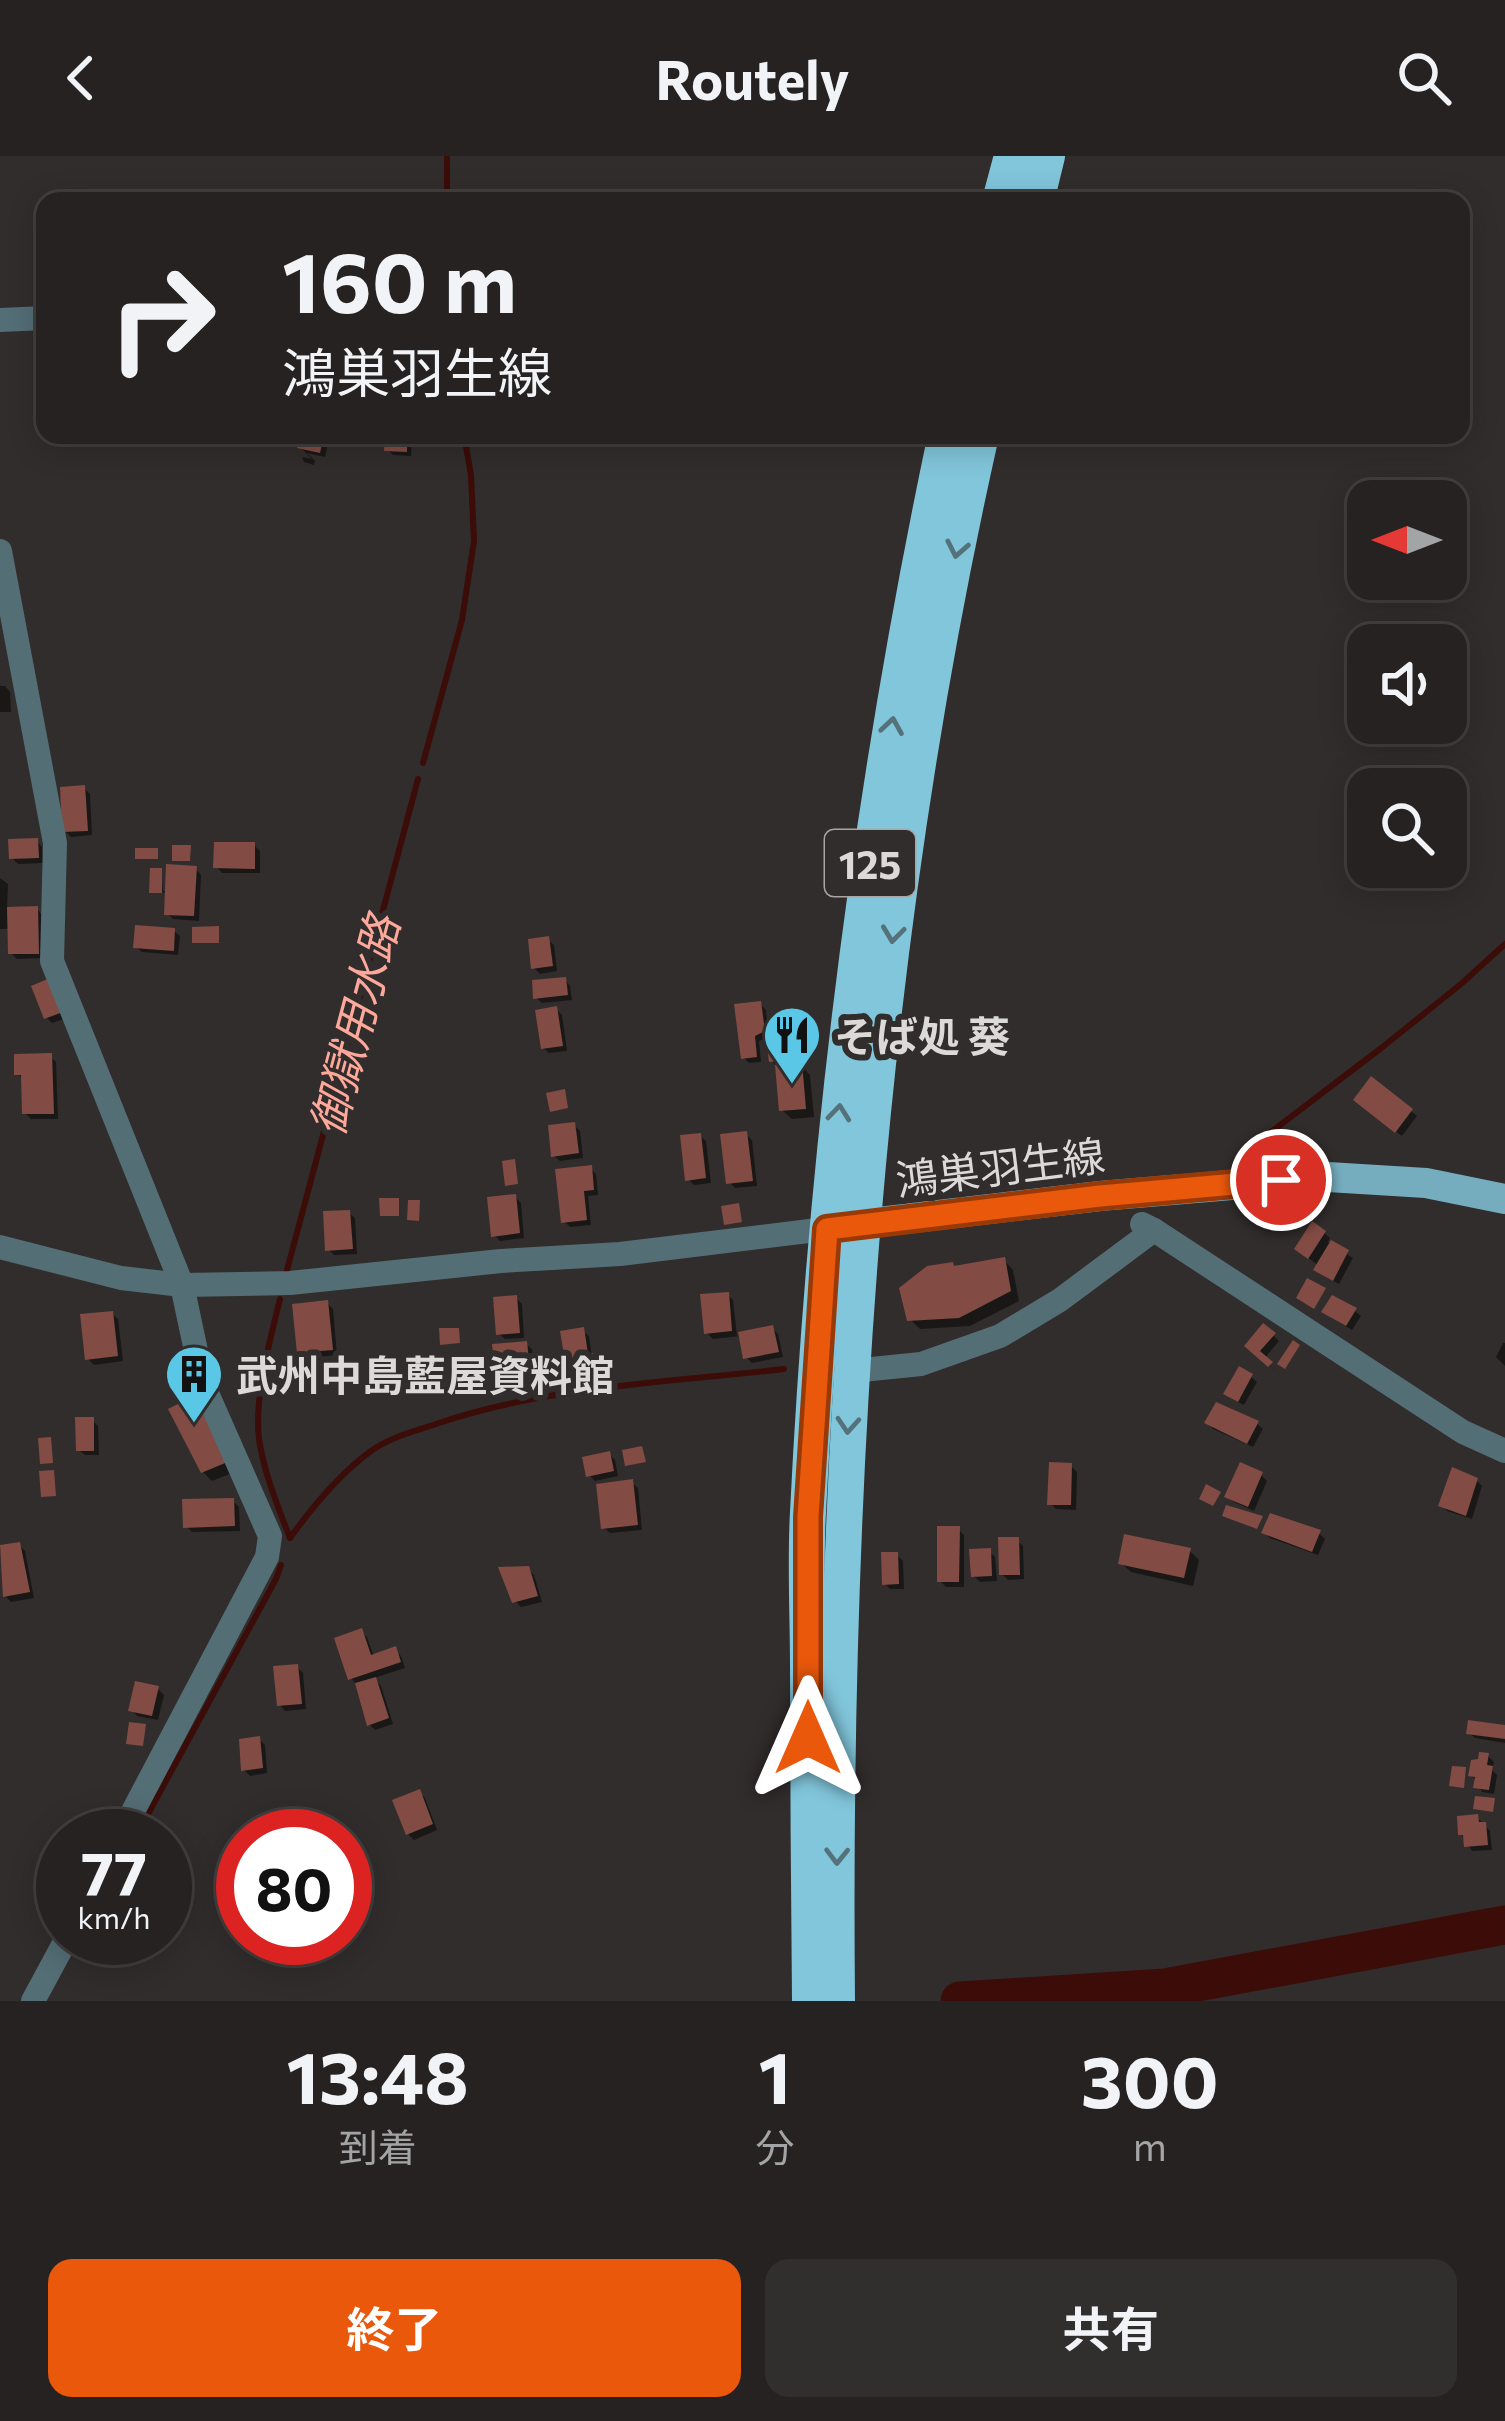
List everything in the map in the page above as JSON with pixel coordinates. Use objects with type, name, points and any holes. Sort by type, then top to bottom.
[{"type":"highway","points":[[1002,192],[1012,156]]},
{"type":"highway","points":[[1038,192],[1047,156]]},
{"type":"highway","name":"125","points":[[837,2001],[842,1516],[852,1372],[845,1227],[848,1032],[904,655],[944,444]]},
{"type":"highway","name":"125","points":[[810,2001],[808,1517],[845,1227],[877,1059],[904,845],[935,658],[979,444]]},
{"type":"main road","name":"鴻巣羽生線","points":[[845,1227],[1100,1196],[1328,1177],[1426,1183],[1505,1199]]},
{"type":"street","points":[[0,320],[36,318]]},
{"type":"street","points":[[0,551],[55,843],[52,961],[182,1285],[203,1384],[270,1536],[267,1557],[134,1809]]},
{"type":"street","points":[[852,1372],[921,1364],[1000,1336],[1060,1300],[1147,1226],[1463,1432],[1505,1451]]},
{"type":"street","points":[[0,1247],[122,1277],[182,1285],[290,1283],[620,1254],[845,1227]]},
{"type":"street","points":[[33,2001],[52,1965]]},
{"type":"building","points":[[298,444],[322,444],[320,453],[297,448]]},
{"type":"building","points":[[384,444],[407,444],[407,452],[384,451]]},
{"type":"building","points":[[85,785],[88,831],[62,832],[60,787]]},
{"type":"building","points":[[38,838],[39,858],[9,859],[8,839]]},
{"type":"building","points":[[214,842],[255,842],[255,869],[213,868]]},
{"type":"building","points":[[172,845],[191,845],[190,861],[172,861]]},
{"type":"building","points":[[135,848],[158,848],[158,859],[135,859]]},
{"type":"building","points":[[166,864],[197,866],[194,916],[164,915]]},
{"type":"building","points":[[150,868],[162,868],[162,893],[149,893]]},
{"type":"building","points":[[38,906],[39,954],[8,954],[7,907]]},
{"type":"building","points":[[135,925],[175,928],[174,951],[133,948]]},
{"type":"building","points":[[219,926],[219,943],[192,943],[192,927]]},
{"type":"building","points":[[549,936],[553,966],[531,969],[528,939]]},
{"type":"building","points":[[566,977],[568,995],[533,999],[532,980]]},
{"type":"building","points":[[50,978],[63,1012],[44,1019],[31,986]]},
{"type":"building","points":[[761,1001],[765,1031],[755,1036],[757,1057],[741,1059],[734,1004]]},
{"type":"building","points":[[557,1006],[563,1046],[541,1049],[535,1010]]},
{"type":"building","points":[[796,1034],[798,1059],[769,1062],[766,1038]]},
{"type":"building","points":[[52,1053],[54,1114],[22,1114],[21,1075],[14,1075],[14,1054]]},
{"type":"building","points":[[802,1062],[806,1109],[779,1111],[775,1065]]},
{"type":"building","points":[[1371,1076],[1413,1109],[1395,1133],[1353,1100]]},
{"type":"building","points":[[565,1089],[568,1108],[550,1112],[546,1093]]},
{"type":"building","points":[[575,1122],[579,1153],[551,1157],[548,1125]]},
{"type":"building","points":[[747,1131],[753,1181],[726,1184],[720,1134]]},
{"type":"building","points":[[701,1133],[706,1178],[685,1181],[680,1135]]},
{"type":"building","points":[[515,1159],[518,1184],[505,1186],[502,1161]]},
{"type":"building","points":[[592,1165],[594,1190],[584,1191],[587,1220],[561,1223],[555,1169]]},
{"type":"building","points":[[516,1194],[520,1233],[491,1237],[487,1197]]},
{"type":"building","points":[[379,1198],[399,1198],[399,1216],[380,1216]]},
{"type":"building","points":[[408,1200],[420,1200],[419,1221],[407,1220]]},
{"type":"building","points":[[739,1203],[742,1222],[724,1225],[721,1206]]},
{"type":"building","points":[[350,1210],[353,1249],[325,1251],[323,1211]]},
{"type":"building","points":[[1312,1221],[1326,1231],[1308,1259],[1294,1249]]},
{"type":"building","points":[[1331,1240],[1349,1250],[1333,1281],[1313,1270]]},
{"type":"building","points":[[1005,1257],[1011,1291],[959,1318],[907,1321],[899,1288],[927,1266]]},
{"type":"building","points":[[1307,1278],[1326,1288],[1314,1309],[1296,1298]]},
{"type":"building","points":[[729,1292],[732,1331],[704,1334],[700,1294]]},
{"type":"building","points":[[517,1295],[520,1333],[496,1335],[493,1297]]},
{"type":"building","points":[[1332,1295],[1357,1308],[1346,1326],[1321,1312]]},
{"type":"building","points":[[328,1300],[333,1350],[297,1353],[292,1304]]},
{"type":"building","points":[[113,1311],[118,1356],[85,1360],[80,1314]]},
{"type":"building","points":[[1263,1323],[1276,1333],[1260,1351],[1273,1362],[1268,1367],[1244,1346]]},
{"type":"building","points":[[773,1325],[779,1352],[743,1359],[738,1332]]},
{"type":"building","points":[[584,1327],[588,1354],[602,1352],[606,1373],[568,1379],[560,1331]]},
{"type":"building","points":[[439,1328],[459,1328],[460,1343],[440,1345]]},
{"type":"building","points":[[1293,1340],[1300,1345],[1285,1369],[1277,1364]]},
{"type":"building","points":[[527,1341],[529,1361],[494,1364],[492,1344]]},
{"type":"building","points":[[1239,1366],[1253,1374],[1238,1402],[1223,1394]]},
{"type":"building","name":"武州中島藍屋資料館","points":[[196,1395],[230,1461],[201,1473],[168,1409]]},
{"type":"building","points":[[1216,1402],[1259,1421],[1247,1444],[1204,1423]]},
{"type":"building","points":[[75,1417],[94,1417],[94,1451],[76,1451]]},
{"type":"building","points":[[51,1437],[53,1463],[40,1464],[38,1438]]},
{"type":"building","points":[[642,1446],[646,1462],[625,1466],[622,1450]]},
{"type":"building","points":[[610,1451],[614,1471],[586,1477],[582,1457]]},
{"type":"building","points":[[1049,1462],[1072,1463],[1071,1505],[1047,1505]]},
{"type":"building","points":[[1240,1462],[1263,1472],[1248,1507],[1224,1497]]},
{"type":"building","points":[[1452,1467],[1478,1478],[1466,1516],[1438,1506]]},
{"type":"building","points":[[54,1470],[56,1496],[41,1497],[39,1471]]},
{"type":"building","points":[[633,1479],[638,1525],[601,1529],[596,1484]]},
{"type":"building","points":[[1206,1484],[1221,1492],[1213,1506],[1199,1499]]},
{"type":"building","points":[[234,1498],[235,1526],[183,1528],[182,1499]]},
{"type":"building","points":[[1226,1505],[1263,1516],[1257,1529],[1222,1516]]},
{"type":"building","points":[[1270,1513],[1321,1530],[1312,1552],[1261,1533]]},
{"type":"building","points":[[937,1526],[960,1526],[959,1582],[937,1582]]},
{"type":"building","points":[[1124,1534],[1191,1548],[1184,1578],[1118,1564]]},
{"type":"building","points":[[998,1537],[1019,1537],[1020,1575],[999,1575]]},
{"type":"building","points":[[20,1542],[30,1592],[3,1597],[0,1545]]},
{"type":"building","points":[[991,1548],[992,1576],[971,1577],[969,1549]]},
{"type":"building","points":[[881,1552],[898,1552],[899,1584],[882,1585]]},
{"type":"building","points":[[529,1566],[538,1596],[512,1603],[498,1567]]},
{"type":"building","points":[[362,1628],[371,1655],[396,1646],[401,1662],[348,1680],[334,1638]]},
{"type":"building","points":[[298,1664],[302,1704],[277,1706],[273,1666]]},
{"type":"building","points":[[376,1677],[389,1718],[367,1726],[355,1683]]},
{"type":"building","points":[[135,1681],[159,1686],[152,1716],[128,1711]]},
{"type":"building","points":[[1468,1720],[1505,1725],[1505,1739],[1466,1734]]},
{"type":"building","points":[[129,1722],[146,1724],[143,1746],[126,1744]]},
{"type":"building","points":[[260,1736],[263,1768],[241,1771],[239,1739]]},
{"type":"building","points":[[1479,1752],[1489,1753],[1487,1765],[1493,1766],[1489,1790],[1473,1788],[1475,1777],[1468,1776],[1471,1760],[1478,1759]]},
{"type":"building","points":[[1452,1766],[1466,1767],[1464,1788],[1449,1786]]},
{"type":"building","points":[[420,1789],[433,1824],[406,1835],[392,1800]]},
{"type":"building","points":[[1475,1796],[1495,1798],[1493,1812],[1473,1809]]},
{"type":"building","points":[[1478,1814],[1479,1822],[1486,1822],[1488,1845],[1464,1847],[1457,1816]]},
{"type":"waterway","name":"御獄用水路","points":[[447,156],[447,192]]},
{"type":"waterway","name":"御獄用水路","points":[[423,763],[462,620],[474,541],[466,444]]},
{"type":"waterway","name":"御獄用水路","points":[[287,1270],[418,779]]},
{"type":"waterway","points":[[1242,1154],[1380,1049],[1505,944]]},
{"type":"waterway","name":"御獄用水路","points":[[280,1299],[258,1422],[264,1464],[290,1538]]},
{"type":"waterway","points":[[290,1538],[359,1460],[412,1432],[566,1393],[784,1369]]},
{"type":"waterway","points":[[151,1809],[281,1565]]},
{"type":"waterway","points":[[960,2001],[1165,1988],[1505,1925]]},
{"type":"place","name":"そば処 葵","points":[[792,1086]]},
{"type":"place","name":"武州中島藍屋資料館","points":[[194,1425]]},
{"type":"route","points":[[808,1738],[808,1517],[827,1229],[1281,1180]]}]
